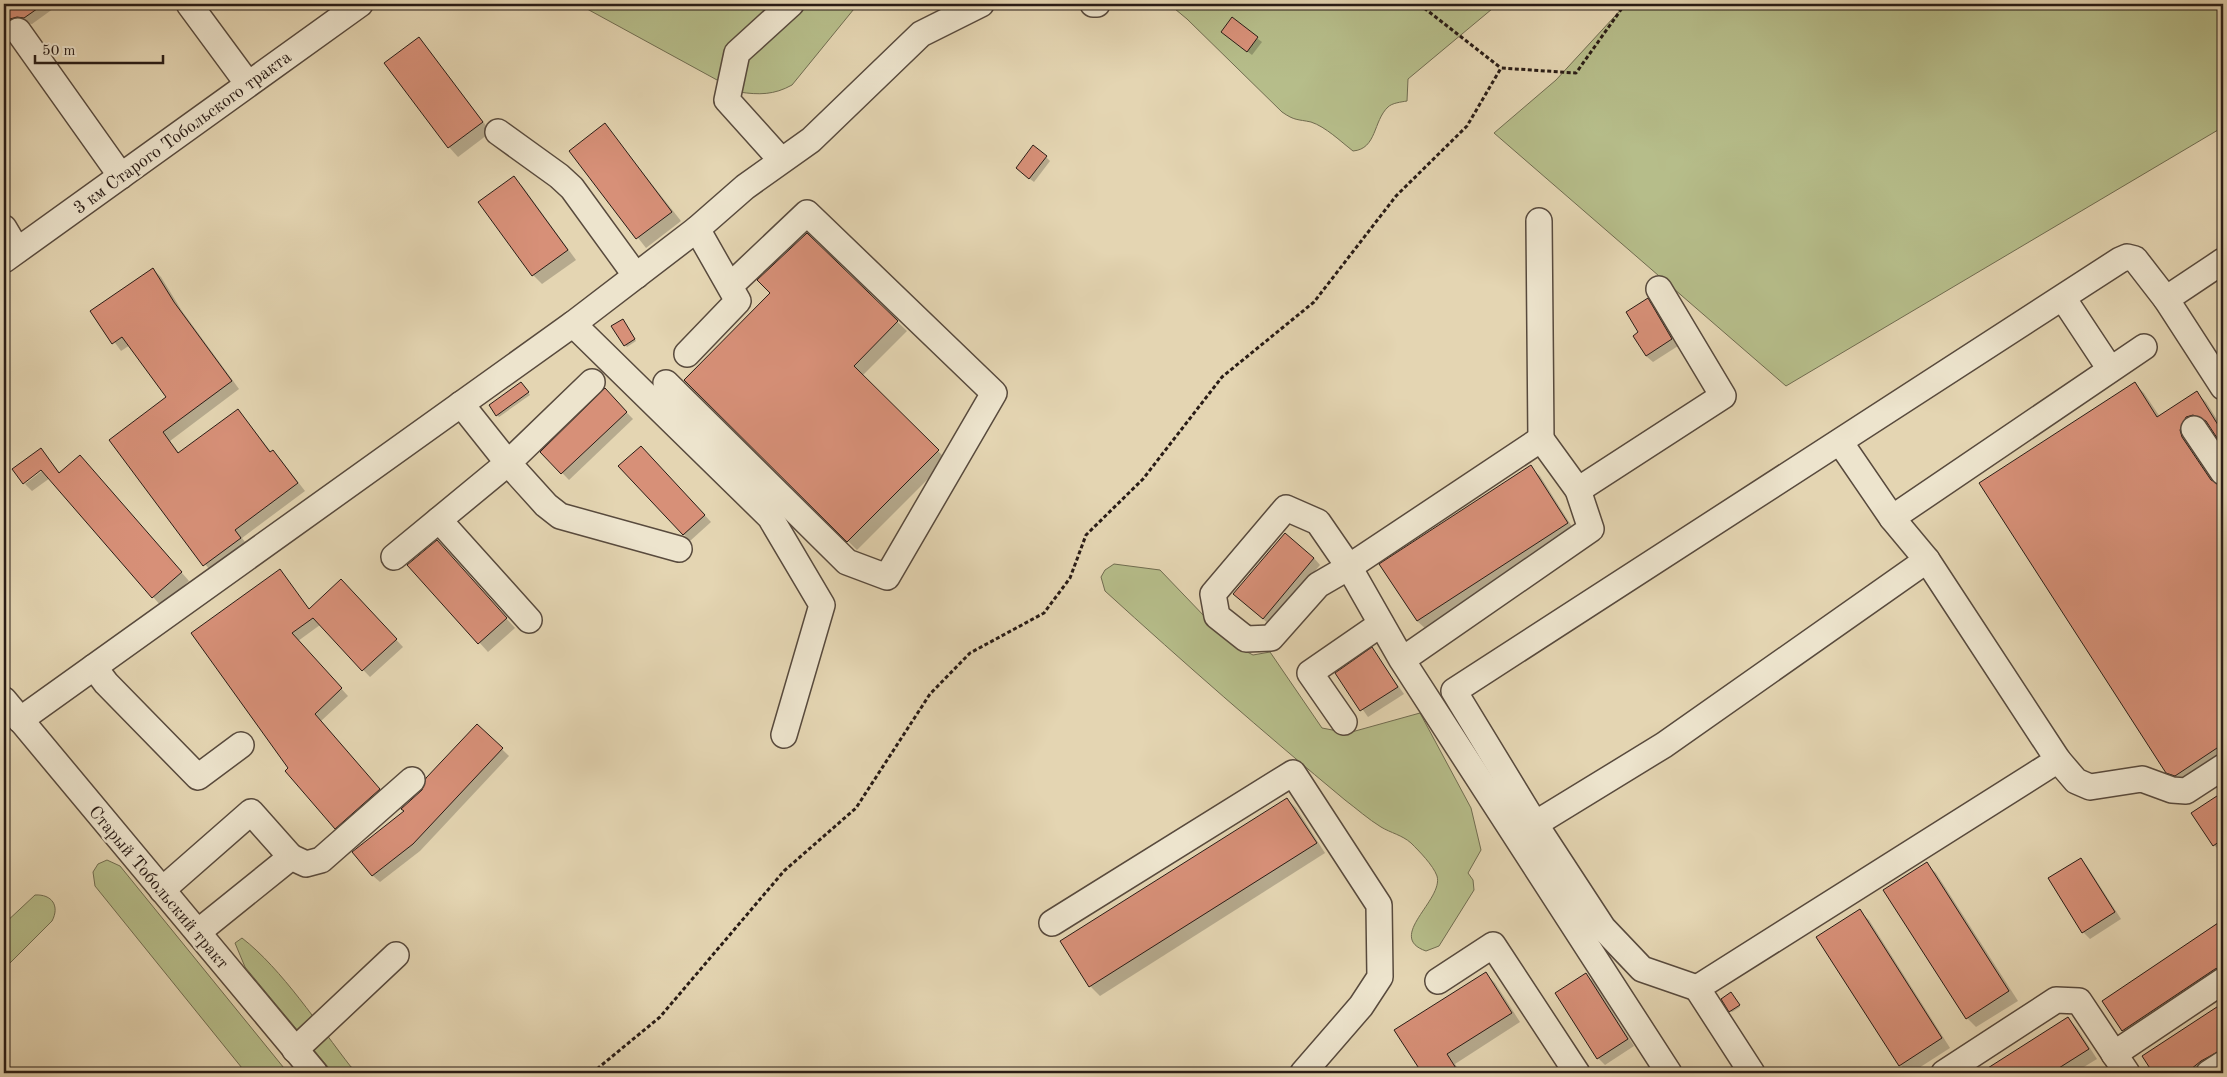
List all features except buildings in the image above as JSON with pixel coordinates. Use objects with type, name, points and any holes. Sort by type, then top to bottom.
[{"type":"street","points":[[190,4],[248,84]]},
{"type":"street","name":"3 км Старого Тобольского тракта","points":[[10,255],[360,4]]},
{"type":"street","points":[[781,160],[727,100],[737,53],[791,4]]},
{"type":"street","points":[[20,720],[573,324],[697,229],[745,187],[811,140],[921,34],[981,4]]},
{"type":"street","points":[[18,31],[121,176]]},
{"type":"street","points":[[498,132],[560,176],[572,188],[636,276]]},
{"type":"street","points":[[666,383],[847,562],[887,577],[994,393],[807,212],[730,285]]},
{"type":"street","points":[[1402,660],[1591,530],[1578,490],[1541,439],[1539,221]]},
{"type":"street","points":[[4,228],[10,255]]},
{"type":"street","points":[[687,354],[738,301],[697,229]]},
{"type":"street","points":[[1752,1073],[1697,988],[1642,969],[1603,928],[1535,824],[1454,691],[2127,257],[2135,259],[2142,265],[2223,387]]},
{"type":"street","points":[[2166,299],[2223,261]]},
{"type":"street","points":[[1578,490],[1723,396],[1659,289]]},
{"type":"street","points":[[2063,298],[2110,369]]},
{"type":"street","points":[[573,324],[770,517],[822,605],[784,735]]},
{"type":"street","points":[[1892,518],[2144,347]]},
{"type":"street","points":[[394,557],[508,463],[592,382]]},
{"type":"street","points":[[461,404],[508,463],[546,505],[560,516],[679,549]]},
{"type":"street","points":[[2194,428],[2223,472]]},
{"type":"street","points":[[1541,439],[1349,567],[1318,585],[1271,638],[1246,639],[1217,616],[1213,594],[1286,508],[1318,522],[1349,567],[1402,660],[1668,1073]]},
{"type":"street","points":[[1840,442],[1892,518],[1926,560],[2058,760],[2076,781],[2090,787],[2142,779],[2172,790],[2186,792],[2223,767]]},
{"type":"street","points":[[439,520],[529,620]]},
{"type":"street","points":[[1535,824],[1664,745],[1926,560]]},
{"type":"street","points":[[1344,722],[1310,673],[1381,624]]},
{"type":"street","points":[[94,667],[106,683],[198,777],[241,745]]},
{"type":"street","name":"Старый Тобольский тракт","points":[[4,700],[315,1073]]},
{"type":"street","points":[[1697,988],[2058,760]]},
{"type":"street","points":[[1052,923],[1293,773],[1379,905],[1380,977],[1361,1006],[1303,1073]]},
{"type":"street","points":[[162,890],[251,812],[291,857],[306,864],[321,860],[412,780]]},
{"type":"street","points":[[198,932],[291,857]]},
{"type":"street","points":[[1438,982],[1493,945],[1577,1073]]},
{"type":"street","points":[[295,1050],[396,955]]},
{"type":"street","points":[[1944,1073],[2056,1000],[2079,1002],[2120,1064],[2223,981]]},
{"type":"street","points":[[2209,1073],[2223,1064]]},
{"type":"path","points":[[1419,4],[1501,68],[1576,73],[1626,4]]},
{"type":"path","points":[[592,1073],[660,1017],[784,871],[856,808],[930,694],[970,653],[1044,613],[1070,578],[1086,535],[1143,479],[1222,377],[1314,302],[1396,196],[1467,126],[1501,68]]},
{"type":"green space","points":[[578,4],[858,4],[792,85],[779,91],[753,94],[739,92]]},
{"type":"green space","points":[[1169,4],[1498,4],[1408,79],[1407,101],[1388,107],[1383,113],[1371,140],[1361,149],[1353,151],[1322,127],[1311,122],[1293,118],[1282,112],[1187,19]]},
{"type":"green space","points":[[1626,4],[2223,4],[2223,127],[1786,386],[1494,133],[1556,80]]},
{"type":"green space","points":[[1114,564],[1160,570],[1230,643],[1253,655],[1270,652],[1322,728],[1348,733],[1420,713],[1471,808],[1481,850],[1468,873],[1473,880],[1474,890],[1439,946],[1426,951],[1415,945],[1411,937],[1413,927],[1437,886],[1437,876],[1426,858],[1408,840],[1381,827],[1345,800],[1224,697],[1105,591],[1101,577],[1105,570]]},
{"type":"green space","points":[[107,860],[120,866],[288,1073],[246,1073],[95,886],[93,872],[98,864]]},
{"type":"green space","points":[[35,895],[41,895],[53,902],[55,910],[52,921],[4,969],[4,924]]},
{"type":"green space","points":[[242,938],[286,982],[351,1067],[365,1073],[333,1073],[245,967],[235,943]]}]
